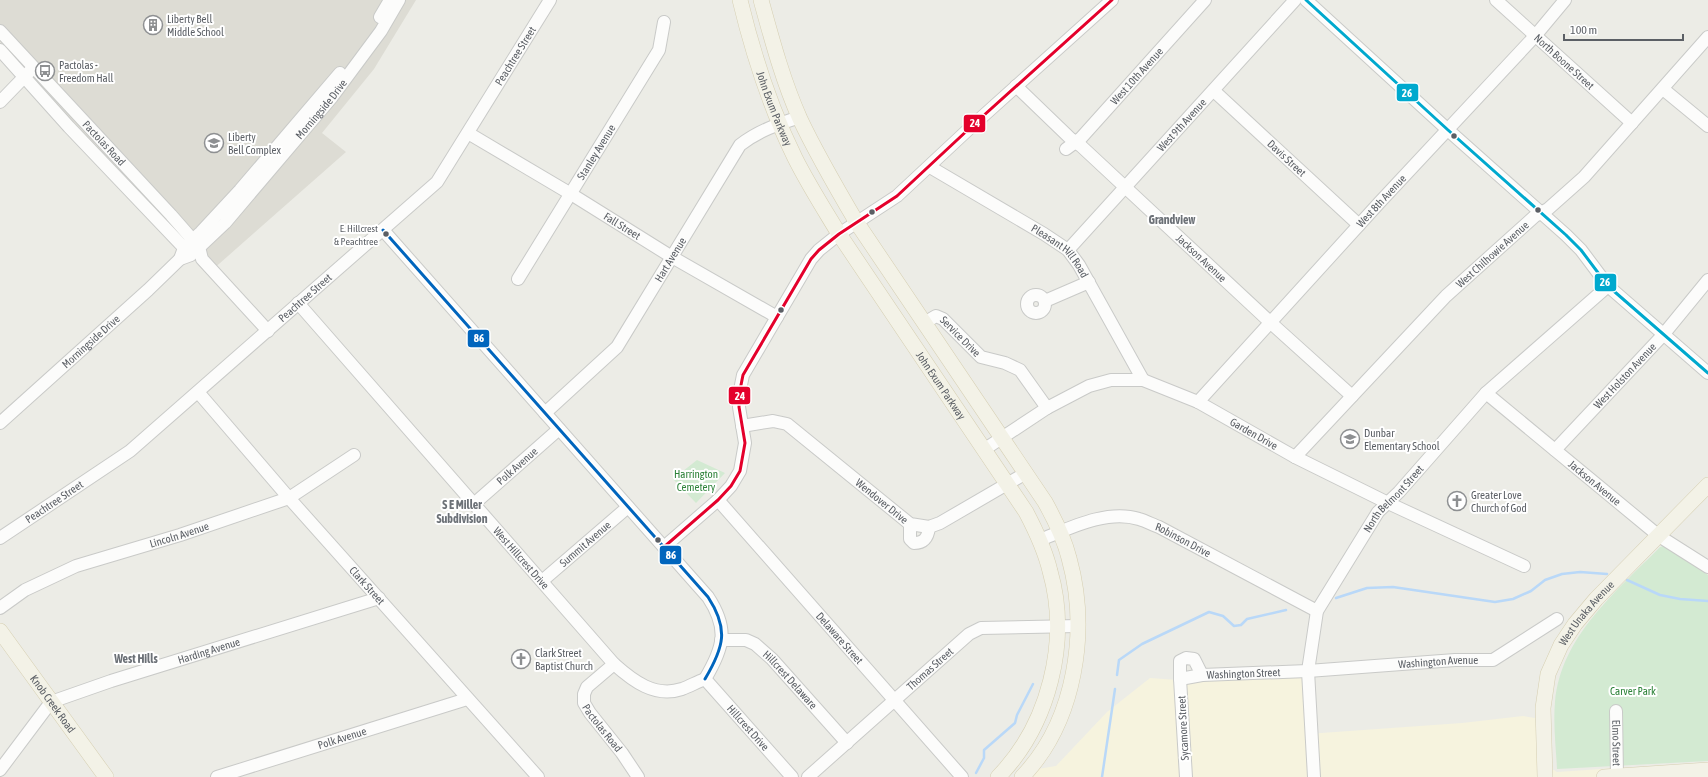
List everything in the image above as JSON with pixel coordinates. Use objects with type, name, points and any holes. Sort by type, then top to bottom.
[{"type":"main road","name":"John Exum Parkway","points":[[740,0],[761,75],[780,124],[809,184],[839,234],[1026,512],[1040,540],[1051,572],[1055,593],[1057,626],[1053,668],[1047,695],[1042,708],[1021,747],[1008,766],[998,777]]},
{"type":"main road","name":"John Exum Parkway","points":[[761,0],[779,64],[800,117],[830,179],[857,223],[1045,502],[1061,532],[1074,578],[1078,609],[1078,626],[1072,681],[1061,714],[1046,745],[1024,776]]},
{"type":"main road","name":"West Unaka Avenue","points":[[1545,777],[1543,708],[1548,674],[1560,646],[1575,624],[1596,599],[1708,486]]},
{"type":"main road","name":"Knob Creek Road","points":[[0,630],[106,777]]},
{"type":"main road","points":[[1610,777],[1708,770]]},
{"type":"street","name":"Morningside Drive","points":[[191,251],[240,190],[354,56],[368,38],[390,0]]},
{"type":"street","name":"Morningside Drive","points":[[0,423],[191,251],[225,223],[332,97],[381,31],[399,0]]},
{"type":"street","name":"Peachtree Street","points":[[0,538],[130,451],[437,182],[550,0]]},
{"type":"street","name":"West 10th Avenue","points":[[1071,146],[1205,0]]},
{"type":"street","name":"West 9th Avenue","points":[[1068,250],[1214,91],[1295,0]]},
{"type":"street","points":[[1306,0],[1448,130],[1566,234],[1581,250],[1608,286],[1708,373]]},
{"type":"street","name":"North Boone Street","points":[[1496,0],[1632,123]]},
{"type":"street","name":"West 8th Avenue","points":[[1198,402],[1359,225],[1535,36],[1565,0]]},
{"type":"street","points":[[664,547],[718,500],[731,486],[740,472],[745,443],[739,407],[743,375],[812,259],[839,234],[897,196],[1108,1]]},
{"type":"street","name":"Stanley Avenue","points":[[518,279],[659,50],[664,22]]},
{"type":"street","name":"Pactolas Road","points":[[0,31],[33,67],[191,251]]},
{"type":"street","name":"West Chilhowie Avenue","points":[[1295,457],[1446,296],[1535,216],[1541,213],[1584,177],[1708,37]]},
{"type":"street","name":"Pactolas Road","points":[[0,50],[69,127],[268,331]]},
{"type":"street","points":[[0,102],[33,67]]},
{"type":"street","name":"Jackson Avenue","points":[[1016,86],[1071,146],[1124,188],[1352,396]]},
{"type":"street","points":[[1663,89],[1708,126]]},
{"type":"street","name":"Davis Street","points":[[1214,91],[1359,225]]},
{"type":"street","name":"Hart Avenue","points":[[545,413],[617,347],[740,145],[751,137],[800,117]]},
{"type":"street","name":"Fall Street","points":[[468,133],[571,194],[672,257],[777,317]]},
{"type":"street","name":"Pleasant Hill Road","points":[[930,167],[1044,234],[1068,250],[1089,282],[1143,380]]},
{"type":"street","points":[[383,230],[708,597],[717,612],[721,628],[721,646],[714,663],[705,678]]},
{"type":"street","name":"West Holston Avenue","points":[[1555,450],[1663,335],[1708,280]]},
{"type":"street","points":[[1045,301],[1089,282]]},
{"type":"street","name":"North Belmont Street","points":[[1314,777],[1308,671],[1317,612],[1378,512],[1388,503],[1486,394],[1608,286]]},
{"type":"street","name":"West Hillcrest Drive","points":[[298,303],[475,503],[614,664],[631,679],[648,688],[663,691],[681,689],[705,678]]},
{"type":"street","name":"Service Drive","points":[[924,322],[936,316],[943,319],[981,357],[1005,363],[1020,370],[1047,408]]},
{"type":"street","name":"Garden Drive","points":[[985,450],[1047,408],[1089,386],[1111,380],[1143,380],[1198,402],[1295,457],[1388,503],[1524,566]]},
{"type":"street","name":"Clark Street","points":[[198,392],[289,498],[538,777]]},
{"type":"street","name":"Jackson Avenue","points":[[1486,394],[1659,536],[1708,567]]},
{"type":"street","name":"Wendover Drive","points":[[742,426],[773,421],[787,424],[910,524],[929,527]]},
{"type":"street","name":"Polk Avenue","points":[[475,503],[559,430]]},
{"type":"street","name":"Lincoln Avenue","points":[[0,608],[25,590],[76,566],[180,535],[289,498],[354,455]]},
{"type":"street","points":[[910,524],[910,539],[914,543],[920,543],[924,541],[928,535],[929,527],[1026,473]]},
{"type":"street","name":"Delaware Street","points":[[718,500],[962,777]]},
{"type":"street","name":"Summit Avenue","points":[[542,581],[628,507]]},
{"type":"street","name":"Robinson Drive","points":[[1040,540],[1099,519],[1118,516],[1139,518],[1159,527],[1317,612]]},
{"type":"street","name":"Harding Avenue","points":[[51,702],[111,681],[379,598]]},
{"type":"street","name":"Washington Avenue","points":[[1308,671],[1455,660],[1493,660],[1557,619]]},
{"type":"street","name":"Thomas Street","points":[[808,777],[969,634],[981,628],[1078,626]]},
{"type":"street","name":"Hillcrest Delaware","points":[[721,640],[746,640],[755,644],[772,659],[847,743]]},
{"type":"street","name":"Sycamore Street","points":[[1186,777],[1180,661],[1186,658],[1194,659],[1202,676]]},
{"type":"street","name":"Pactolas Road","points":[[614,664],[587,687],[584,694],[584,703],[590,713],[622,753],[638,777]]},
{"type":"street","name":"Washington Street","points":[[1180,678],[1308,671]]},
{"type":"street","name":"Hillcrest Drive","points":[[705,678],[792,777]]},
{"type":"street","name":"Polk Avenue","points":[[217,777],[467,699]]},
{"type":"street","points":[[0,770],[51,702]]},
{"type":"street","name":"Elmo Street","points":[[1610,777],[1616,711]]},
{"type":"shaded area","name":"Liberty Bell Complex","points":[[0,0],[416,0],[374,69],[322,133],[346,152],[211,271],[0,42]]},
{"type":"shaded area","points":[[1303,677],[1307,734],[1462,723],[1523,716],[1535,718],[1540,770],[1554,770],[1557,772],[1616,768],[1708,777],[1033,777],[1038,769],[1056,766],[1107,712],[1150,678],[1191,681]]},
{"type":"green space","name":"Harrington Cemetery","points":[[697,460],[725,473],[696,503],[673,479]]},
{"type":"green space","name":"Carver Park","points":[[1663,546],[1708,575],[1708,761],[1557,769],[1554,710],[1559,678],[1568,656],[1579,636],[1609,598],[1660,547]]},
{"type":"waterway","points":[[1336,598],[1367,588],[1393,587],[1495,602],[1513,599],[1531,591],[1545,580],[1562,574],[1580,572],[1607,574]]},
{"type":"waterway","points":[[1627,580],[1660,595],[1680,599],[1708,601]]},
{"type":"waterway","points":[[1117,675],[1119,660],[1142,644],[1209,612],[1223,616],[1234,626],[1241,625],[1247,619],[1286,610]]},
{"type":"waterway","points":[[976,773],[984,758],[984,750],[1015,723],[1017,715],[1033,684]]},
{"type":"waterway","points":[[1102,777],[1115,689]]},
{"type":"transit line","name":"24","points":[[664,547],[718,500],[731,486],[740,471],[745,443],[739,407],[743,375],[811,259],[819,250],[839,234],[897,196],[972,126],[1112,0]]},
{"type":"transit line","name":"26","points":[[1306,0],[1448,130],[1566,235],[1581,250],[1608,286],[1708,373]]},
{"type":"transit line","name":"86","points":[[383,230],[708,597],[715,608],[719,619],[722,638],[716,657],[705,679]]},
{"type":"place","name":"Liberty Bell Middle School","points":[[153,25]]},
{"type":"place","name":"Pactolas - Freedom Hall","points":[[45,71]]},
{"type":"place","name":"Liberty Bell Complex","points":[[214,143]]},
{"type":"place","name":"E. Hillcrest & Peachtree","points":[[386,234]]},
{"type":"place","name":"Dunbar Elementary School","points":[[1350,439]]},
{"type":"place","name":"Greater Love Church of God","points":[[1457,501]]},
{"type":"place","name":"Clark Street Baptist Church","points":[[521,659]]},
{"type":"district","name":"Grandview","points":[[1172,220]]},
{"type":"district","name":"S E Miller Subdivision","points":[[462,512]]},
{"type":"district","name":"West Hills","points":[[136,659]]}]
